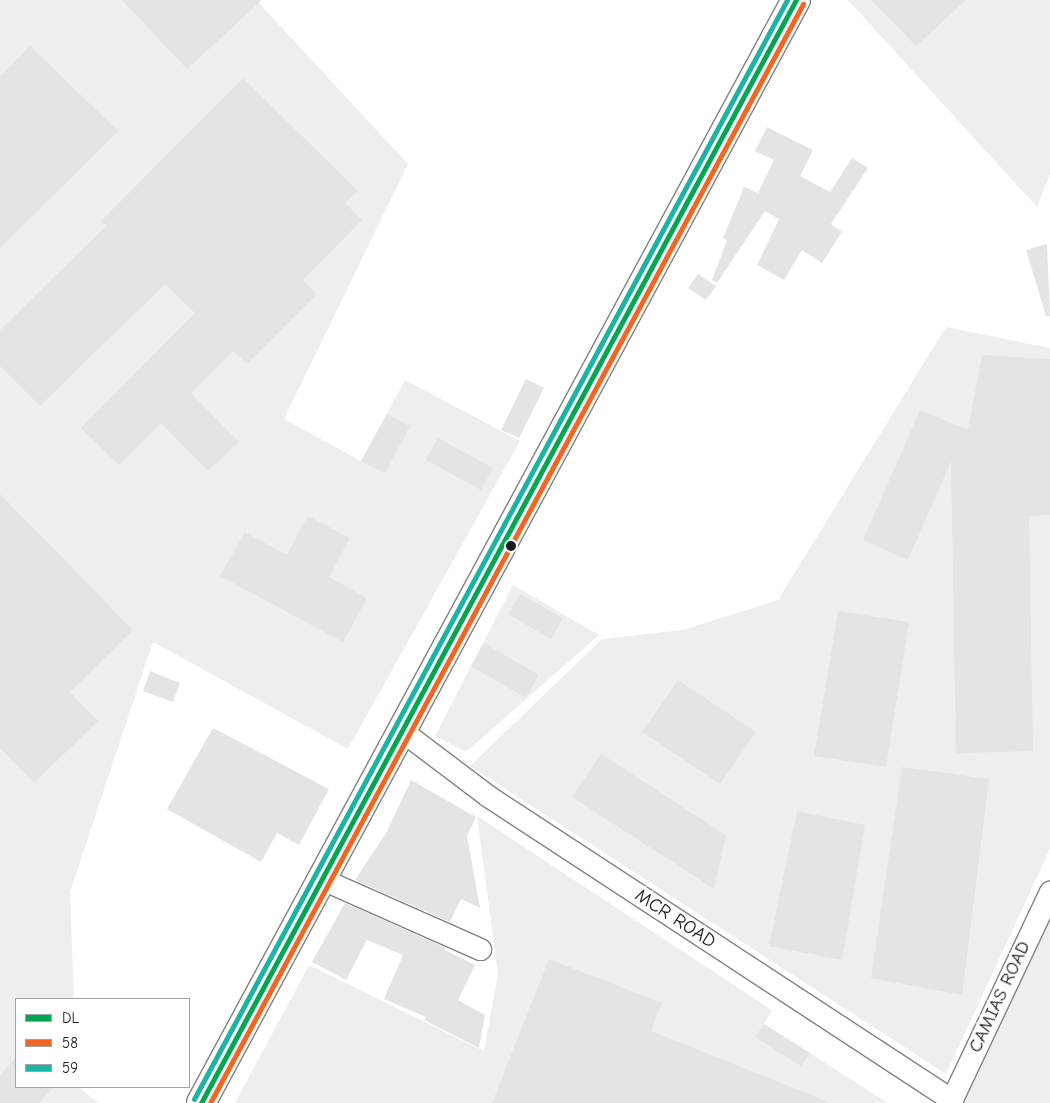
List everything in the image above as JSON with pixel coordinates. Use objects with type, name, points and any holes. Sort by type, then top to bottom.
[{"type":"highway","points":[[201,1103],[796,0]]},
{"type":"street","name":"MCR ROAD","points":[[402,731],[488,796],[951,1102]]},
{"type":"street","points":[[322,879],[480,949]]},
{"type":"street","name":"CAMIAS ROAD","points":[[951,1102],[1050,891]]},
{"type":"shaded area","points":[[0,0],[256,0],[408,164],[284,419],[361,461],[405,380],[520,441],[348,749],[153,642],[70,892],[74,998],[15,998],[15,1088],[42,1088],[48,1093],[53,1088],[80,1088],[98,1103],[0,1103]]},
{"type":"shaded area","points":[[848,0],[1050,0],[1050,174],[1037,207]]},
{"type":"shaded area","points":[[946,327],[1050,348],[1050,849],[946,1074],[470,766],[602,639],[683,630],[778,600]]},
{"type":"shaded area","points":[[513,585],[599,635],[466,752],[435,736]]},
{"type":"shaded area","points":[[477,816],[772,1010],[764,1024],[888,1103],[235,1103],[309,965],[484,1051],[498,974]]},
{"type":"shaded area","points":[[1050,913],[1050,1103],[955,1103]]},
{"type":"building","points":[[122,0],[262,0],[187,69]]},
{"type":"building","points":[[871,0],[966,0],[916,46]]},
{"type":"building","points":[[30,46],[118,131],[0,248],[0,77]]},
{"type":"building","points":[[243,78],[358,191],[345,203],[362,220],[303,280],[317,294],[247,364],[233,351],[191,393],[239,442],[208,471],[161,423],[119,465],[81,428],[195,313],[165,284],[40,406],[0,366],[0,330],[106,226],[101,221]]},
{"type":"building","points":[[767,127],[813,150],[800,176],[830,192],[852,158],[868,168],[831,224],[842,232],[822,263],[802,250],[784,280],[757,265],[779,219],[765,211],[717,283],[712,280],[727,240],[723,238],[744,187],[758,193],[774,160],[755,151]]},
{"type":"building","points":[[1047,244],[1050,316],[1046,316],[1026,250]]},
{"type":"building","points":[[698,274],[716,286],[706,300],[688,288]]},
{"type":"building","points":[[982,355],[1050,359],[1050,515],[1029,516],[1033,751],[956,753],[951,461],[908,560],[863,540],[920,410],[968,430]]},
{"type":"building","points":[[526,379],[544,388],[519,438],[501,430]]},
{"type":"building","points":[[387,414],[410,426],[385,473],[361,461]]},
{"type":"building","points":[[438,438],[493,468],[481,490],[426,460]]},
{"type":"building","points":[[0,494],[133,630],[70,692],[98,721],[34,783],[0,748]]},
{"type":"building","points":[[308,516],[350,538],[329,577],[367,598],[343,642],[220,576],[245,532],[287,555]]},
{"type":"building","points":[[520,594],[563,618],[551,639],[508,614]]},
{"type":"building","points":[[838,611],[909,622],[886,767],[814,756]]},
{"type":"building","points":[[484,643],[539,675],[526,698],[471,666]]},
{"type":"building","points":[[150,671],[180,683],[173,702],[143,691]]},
{"type":"building","points":[[678,680],[756,732],[720,784],[642,732]]},
{"type":"building","points":[[213,728],[329,789],[299,845],[277,833],[261,862],[167,809]]},
{"type":"building","points":[[601,754],[726,835],[714,889],[572,797]]},
{"type":"building","points":[[902,767],[989,779],[962,995],[871,978]]},
{"type":"building","points":[[411,780],[476,817],[467,836],[480,908],[461,899],[450,922],[355,880],[386,833]]},
{"type":"building","points":[[797,811],[865,825],[842,960],[769,946]]},
{"type":"building","points":[[345,903],[446,948],[445,950],[475,965],[458,1000],[485,1015],[479,1048],[424,1020],[426,1017],[384,999],[403,955],[367,940],[346,980],[312,962]]},
{"type":"building","points":[[549,959],[662,1003],[651,1031],[831,1103],[492,1103]]},
{"type":"building","points":[[764,1024],[810,1053],[801,1066],[755,1037]]},
{"type":"building","points":[[15,1058],[15,1088],[53,1088],[39,1103],[0,1103],[0,1075]]},
{"type":"transit line","name":"59","points":[[194,1099],[787,0]]},
{"type":"transit line","name":"DL","points":[[201,1103],[796,0]]},
{"type":"transit line","name":"58","points":[[210,1103],[803,4]]}]
